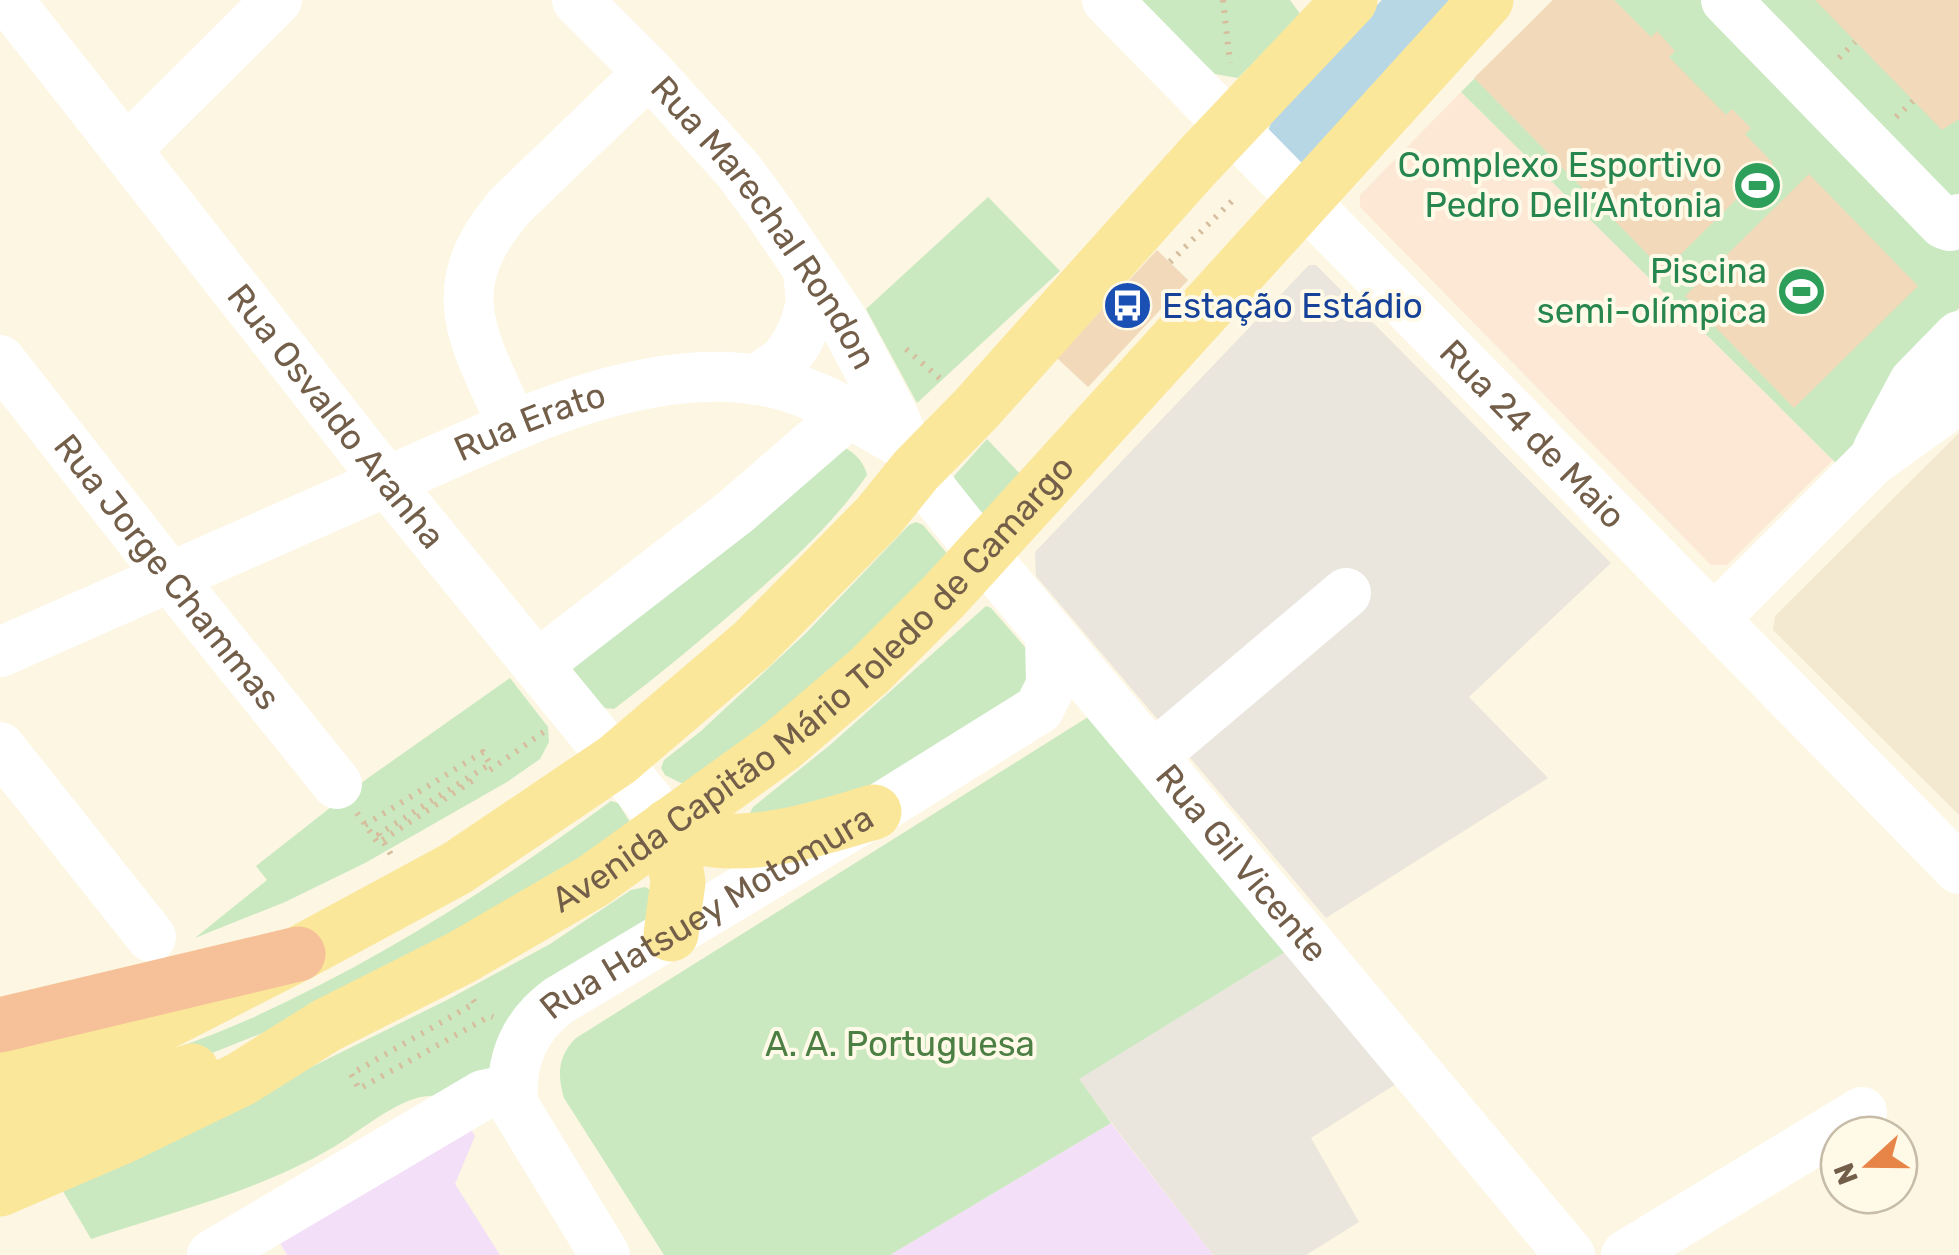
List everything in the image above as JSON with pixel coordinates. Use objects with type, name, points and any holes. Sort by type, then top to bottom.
[{"type":"highway","points":[[0,1025],[298,954]]},
{"type":"main road","name":"Avenida Capitão Mário Toledo de Camargo","points":[[0,1189],[241,1079],[327,1025],[519,926],[593,881],[754,766],[826,709],[894,646],[982,553],[1294,192],[1486,0]]},
{"type":"main road","name":"Avenida Capitão Mário Toledo de Camargo","points":[[0,1078],[159,1025],[298,954],[457,868],[618,760],[753,644],[878,517],[911,458],[974,410],[1336,5]]},
{"type":"main road","points":[[671,934],[678,882],[669,826],[710,839],[759,840],[874,812]]},
{"type":"main road","points":[[0,1133],[327,1025]]},
{"type":"street","name":"Rua Osvaldo Aranha","points":[[8,0],[388,482],[669,826]]},
{"type":"street","points":[[126,150],[278,0]]},
{"type":"street","name":"Rua Marechal Rondon","points":[[577,0],[738,170],[842,319],[894,417],[911,458]]},
{"type":"street","name":"Rua 24 de Maio","points":[[1107,0],[1227,128],[1959,869]]},
{"type":"street","points":[[1726,0],[1945,199]]},
{"type":"street","points":[[513,426],[471,323],[470,276],[478,250],[512,205],[649,72]]},
{"type":"street","points":[[756,380],[784,361],[797,342],[810,303],[808,270]]},
{"type":"street","points":[[1871,462],[1914,382],[1959,336]]},
{"type":"street","name":"Rua Jorge Chammas","points":[[0,360],[337,784]]},
{"type":"street","name":"Rua Erato","points":[[0,652],[513,426],[620,389],[664,381],[725,378],[788,387],[849,412],[911,458]]},
{"type":"street","points":[[1714,619],[1871,462],[1939,413],[1959,392]]},
{"type":"street","points":[[536,666],[735,512],[849,412]]},
{"type":"street","name":"Rua Gil Vicente","points":[[911,458],[982,553],[1570,1255]]},
{"type":"street","points":[[1153,756],[1346,593]]},
{"type":"street","name":"Rua Hatsuey Motomura","points":[[512,1090],[522,1041],[544,1012],[1039,708],[1051,685],[1050,634]]},
{"type":"street","points":[[0,746],[151,936]]},
{"type":"street","points":[[212,1255],[483,1095],[512,1090],[513,1104],[526,1129],[605,1255]]},
{"type":"street","points":[[1626,1255],[1862,1112]]},
{"type":"path","points":[[1170,262],[1236,198],[1227,128],[1223,0]]},
{"type":"path","points":[[337,784],[378,843],[574,710]]},
{"type":"path","points":[[365,825],[483,752],[490,764],[379,834]]},
{"type":"path","points":[[475,1003],[351,1074],[360,1090],[490,1016]]},
{"type":"shaded area","points":[[1461,92],[1833,460],[1727,565],[1711,565],[1360,207],[1360,195]]},
{"type":"shaded area","points":[[1309,265],[1316,265],[1611,563],[1469,697],[1548,778],[1326,918],[1036,576],[1035,552]]},
{"type":"shaded area","points":[[1959,433],[1959,815],[1773,630],[1775,616]]},
{"type":"shaded area","points":[[1287,951],[1396,1084],[1311,1138],[1359,1222],[1306,1255],[1213,1255],[1078,1079]]},
{"type":"shaded area","points":[[1111,1123],[1213,1255],[890,1255]]},
{"type":"shaded area","points":[[467,1124],[475,1136],[455,1184],[500,1255],[287,1255],[279,1241]]},
{"type":"green space","points":[[1137,0],[1290,0],[1301,15],[1238,78],[1215,74]]},
{"type":"green space","name":"Complexo Esportivo Pedro Dell’Antonia","points":[[1553,0],[1959,0],[1959,308],[1894,384],[1839,466],[1461,92]]},
{"type":"green space","points":[[988,197],[1060,271],[917,403],[866,309]]},
{"type":"green space","points":[[819,434],[860,460],[867,475],[854,493],[810,542],[745,602],[614,709],[604,708],[552,645]]},
{"type":"green space","points":[[987,439],[1024,478],[988,515],[966,500],[954,476]]},
{"type":"green space","points":[[916,522],[950,557],[851,663],[683,784],[665,775],[661,768],[664,760],[701,731],[806,633]]},
{"type":"green space","points":[[986,606],[1039,663],[1043,684],[826,814],[750,813],[753,807],[830,745]]},
{"type":"green space","points":[[510,678],[548,727],[549,742],[540,759],[365,863],[285,902],[195,938],[267,880],[256,866],[368,778]]},
{"type":"green space","name":"A. A. Portuguesa","points":[[1096,712],[1287,951],[1079,1079],[1111,1123],[890,1255],[664,1255],[564,1098],[561,1066],[570,1045]]},
{"type":"green space","points":[[611,801],[618,803],[633,827],[308,1015],[192,1061],[0,1106],[190,1043],[300,995],[437,919]]},
{"type":"green space","points":[[645,887],[654,892],[660,912],[493,1069],[435,1096],[396,1107],[332,1148],[275,1177],[91,1239],[60,1186],[127,1158],[447,1000],[550,944],[631,890]]},
{"type":"building","points":[[1553,0],[1614,0],[1651,37],[1657,31],[1675,51],[1669,57],[1726,115],[1732,109],[1751,128],[1745,134],[1773,163],[1664,271],[1474,78]]},
{"type":"building","points":[[1815,0],[1959,0],[1959,119],[1942,130]]},
{"type":"building","name":"Piscina semi-olímpica","points":[[1809,174],[1918,286],[1794,408],[1685,296]]},
{"type":"building","points":[[1157,250],[1188,280],[1088,387],[1057,358]]},
{"type":"waterway","points":[[1297,136],[1421,0]]},
{"type":"place","name":"Complexo Esportivo Pedro Dell’Antonia","points":[[1757,185]]},
{"type":"place","name":"Piscina semi-olímpica","points":[[1802,291]]},
{"type":"place","name":"Estação Estádio","points":[[1127,306]]}]
